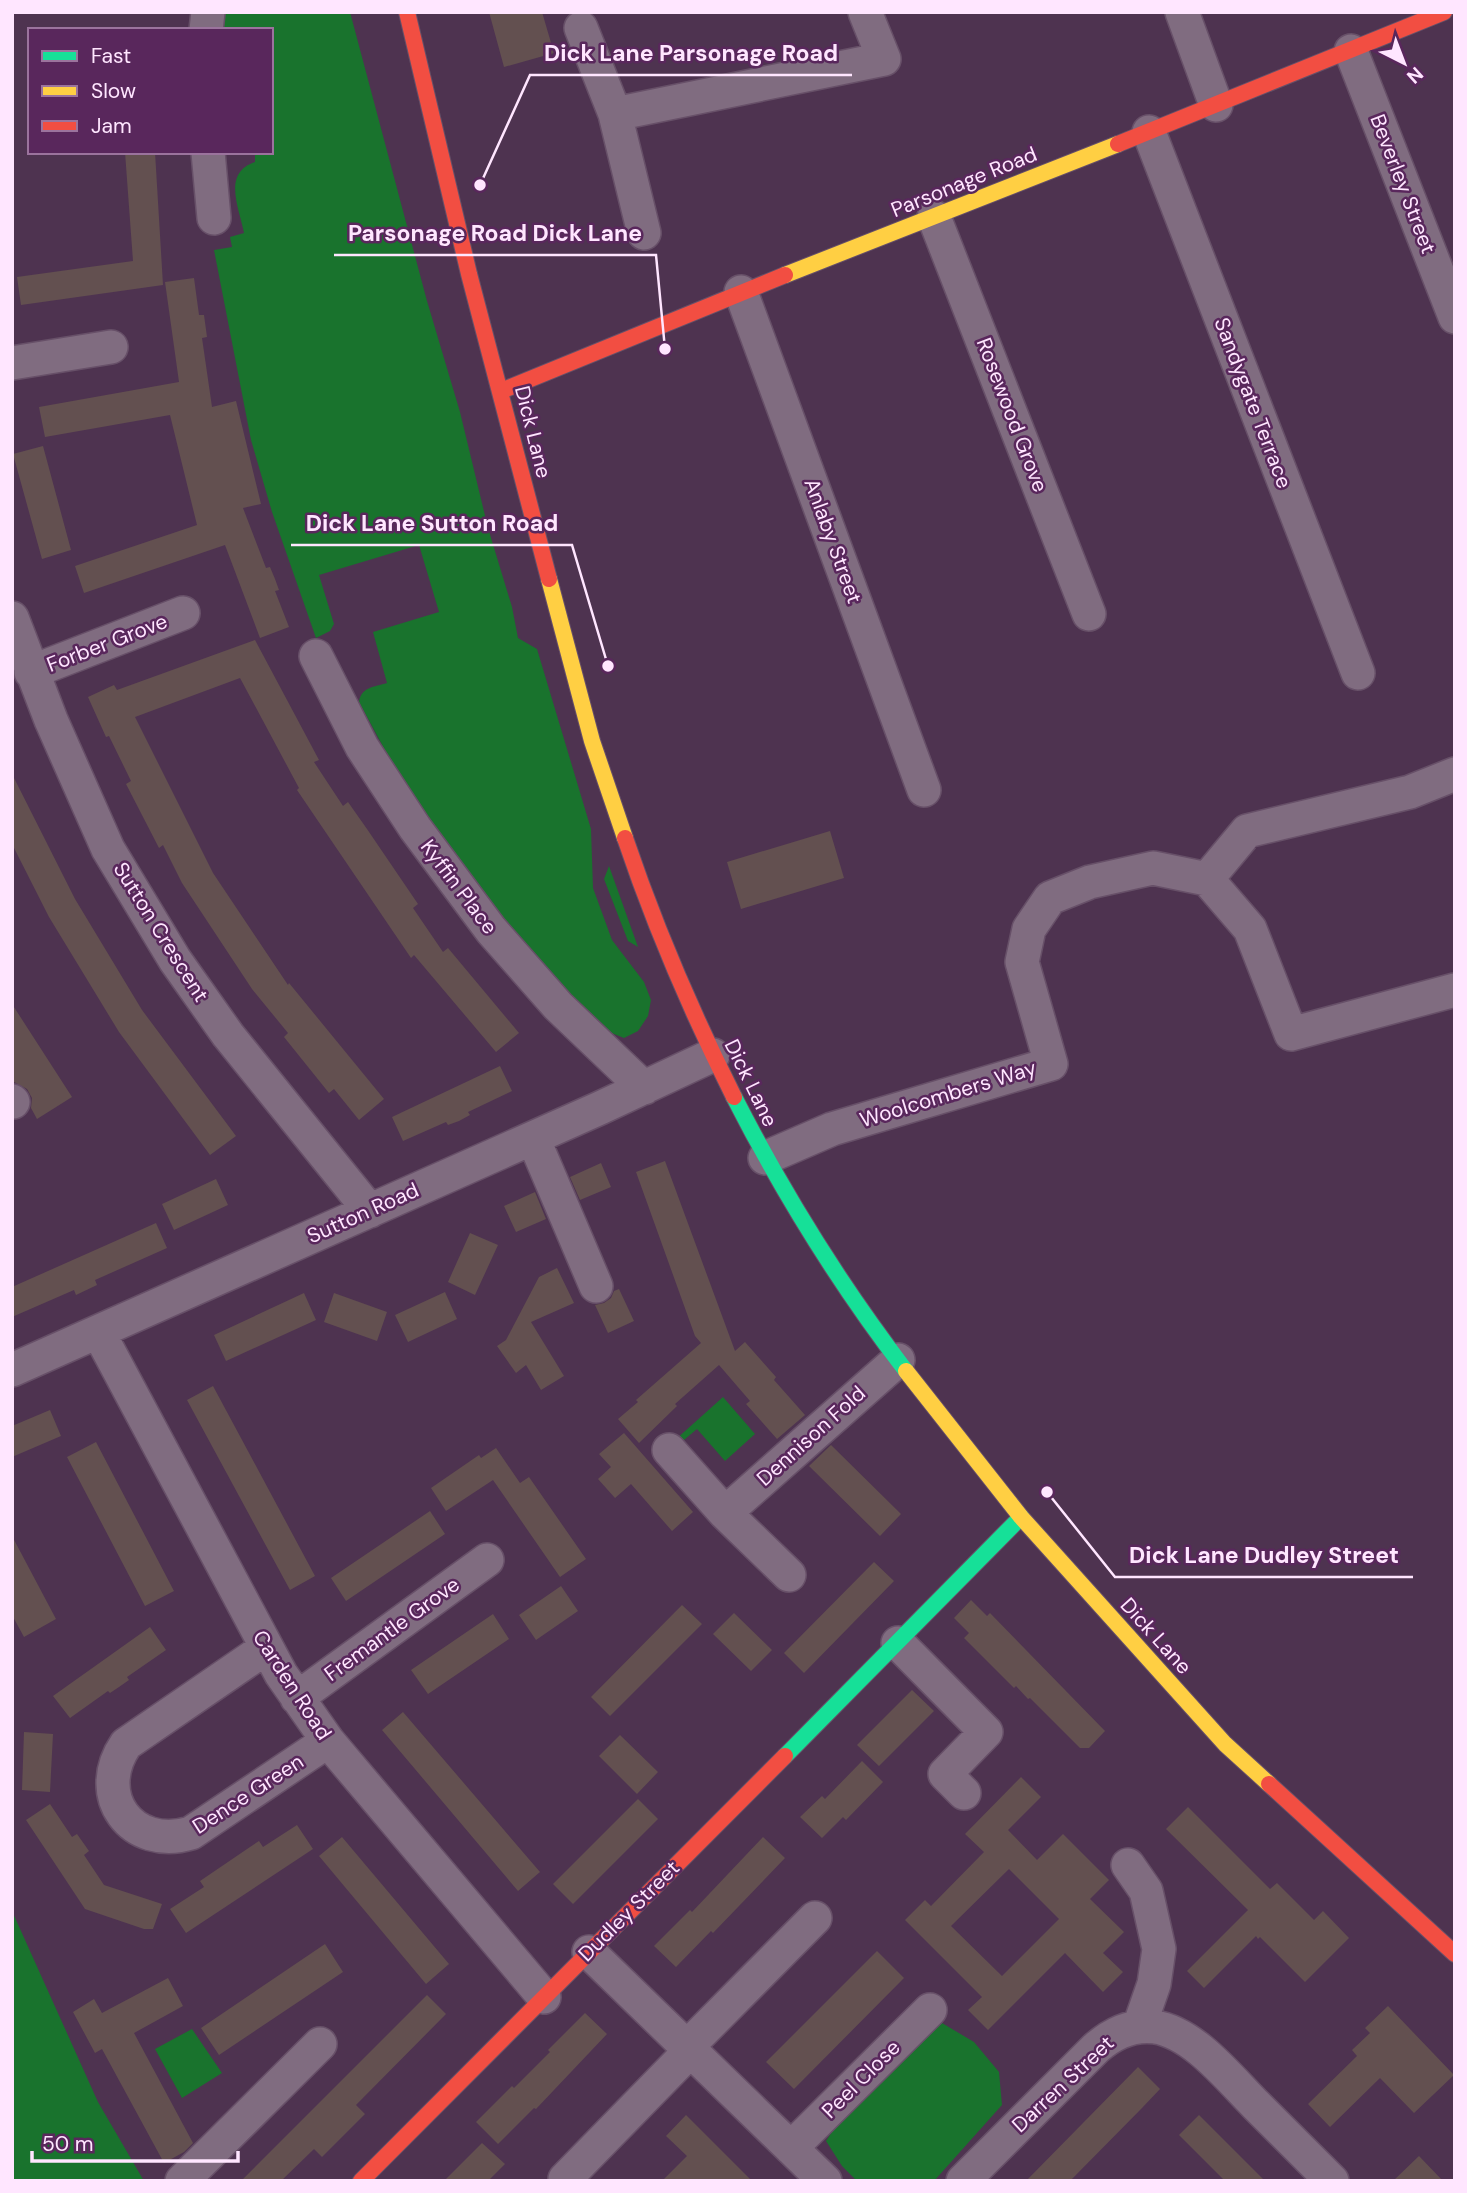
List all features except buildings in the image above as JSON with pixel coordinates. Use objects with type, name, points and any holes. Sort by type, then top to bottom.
[{"type":"street","name":"Dick Lane","points":[[407,12],[445,176],[592,741],[647,904],[713,1055],[765,1158],[815,1243],[898,1360],[1021,1517],[1226,1744],[1455,1954]]},
{"type":"street","points":[[615,114],[884,59],[865,12]]},
{"type":"street","points":[[1182,12],[1216,105]]},
{"type":"street","name":"Parsonage Road","points":[[501,391],[741,292],[1149,132],[1444,12]]},
{"type":"street","points":[[581,28],[615,114],[644,233]]},
{"type":"street","name":"Beverley Street","points":[[1352,51],[1455,317]]},
{"type":"street","name":"Sandygate Terrace","points":[[1149,132],[1358,673]]},
{"type":"street","points":[[208,154],[214,218]]},
{"type":"street","name":"Rosewood Grove","points":[[934,217],[1089,614]]},
{"type":"street","name":"Anlaby Street","points":[[741,292],[924,790]]},
{"type":"street","points":[[12,363],[111,347]]},
{"type":"street","name":"Forber Grove","points":[[31,672],[183,613]]},
{"type":"street","name":"Sutton Crescent","points":[[12,618],[31,672],[108,849],[175,960],[228,1035],[370,1211]]},
{"type":"street","name":"Kyffin Place","points":[[316,656],[362,747],[415,828],[491,930],[558,1006],[644,1088]]},
{"type":"street","points":[[1455,774],[1409,792],[1247,831],[1207,879],[1250,929],[1291,1034],[1455,990]]},
{"type":"street","name":"Woolcombers Way","points":[[765,1158],[832,1129],[1051,1064],[1022,962],[1029,929],[1050,898],[1090,882],[1153,868],[1207,879]]},
{"type":"street","name":"Sutton Road","points":[[12,1370],[713,1055]]},
{"type":"street","points":[[533,1138],[596,1286]]},
{"type":"street","name":"Carden Road","points":[[99,1333],[266,1648],[297,1698],[328,1741],[544,1997]]},
{"type":"street","name":"Dennison Fold","points":[[724,1513],[898,1360]]},
{"type":"street","points":[[669,1450],[724,1513],[789,1576]]},
{"type":"street","name":"Dudley Street","points":[[361,2181],[1021,1517]]},
{"type":"street","name":"Fremantle Grove","points":[[297,1698],[487,1560]]},
{"type":"street","points":[[898,1643],[986,1732],[945,1774],[964,1793]]},
{"type":"street","name":"Dence Green","points":[[266,1648],[126,1744],[118,1756],[112,1782],[119,1809],[127,1820],[150,1835],[164,1838],[191,1833],[328,1741]]},
{"type":"street","points":[[1128,1865],[1146,1891],[1159,1949],[1154,1984],[1139,2026]]},
{"type":"street","points":[[565,2179],[815,1918]]},
{"type":"street","points":[[589,1952],[825,2181]]},
{"type":"street","name":"Peel Close","points":[[791,2148],[930,2010]]},
{"type":"street","name":"Darren Street","points":[[963,2181],[1096,2048],[1109,2037],[1139,2026],[1171,2032],[1202,2051],[1332,2181]]},
{"type":"street","points":[[182,2181],[320,2044]]},
{"type":"green space","points":[[220,12],[350,12],[427,301],[460,412],[518,638],[537,649],[591,829],[593,888],[612,940],[644,982],[651,1000],[648,1016],[638,1031],[624,1038],[609,1032],[570,997],[508,925],[438,832],[393,765],[359,702],[365,690],[387,683],[373,632],[439,612],[419,545],[319,575],[334,624],[330,631],[316,638],[272,512],[251,440],[214,250],[232,247],[230,237],[244,233],[235,192],[239,174],[255,162],[255,154],[273,154],[273,28],[218,28]]},
{"type":"green space","points":[[609,866],[638,947],[628,941],[604,879]]},
{"type":"green space","points":[[723,1397],[755,1434],[725,1461],[697,1429],[678,1445],[674,1441]]},
{"type":"green space","points":[[12,1911],[98,2102],[144,2181],[12,2181]]},
{"type":"green space","points":[[942,2023],[974,2042],[999,2072],[1002,2105],[934,2181],[857,2181],[842,2166],[826,2141],[846,2110],[900,2055]]},
{"type":"green space","points":[[192,2029],[222,2073],[182,2098],[155,2049]]},
{"type":"traffic: fast","points":[[734,1097],[814,1238],[906,1371]]},
{"type":"traffic: fast","points":[[785,1756],[1021,1517]]},
{"type":"traffic: slow","points":[[785,275],[1118,144]]},
{"type":"traffic: slow","points":[[549,579],[592,741],[625,838]]},
{"type":"traffic: slow","points":[[906,1371],[1021,1517],[1225,1744],[1269,1784]]},
{"type":"traffic: jam","points":[[407,12],[469,274],[549,579]]},
{"type":"traffic: jam","points":[[1118,144],[1444,12]]},
{"type":"traffic: jam","points":[[501,391],[785,275]]},
{"type":"traffic: jam","points":[[625,838],[675,969],[734,1097]]},
{"type":"traffic: jam","points":[[361,2181],[785,1756]]},
{"type":"traffic: jam","points":[[1269,1784],[1455,1954]]},
{"type":"place","name":"Dick Lane Parsonage Road","points":[[480,185]]},
{"type":"place","name":"Parsonage Road Dick Lane","points":[[665,349]]},
{"type":"place","name":"Dick Lane Sutton Road","points":[[608,666]]},
{"type":"place","name":"Dick Lane Dudley Street","points":[[1047,1492]]}]
